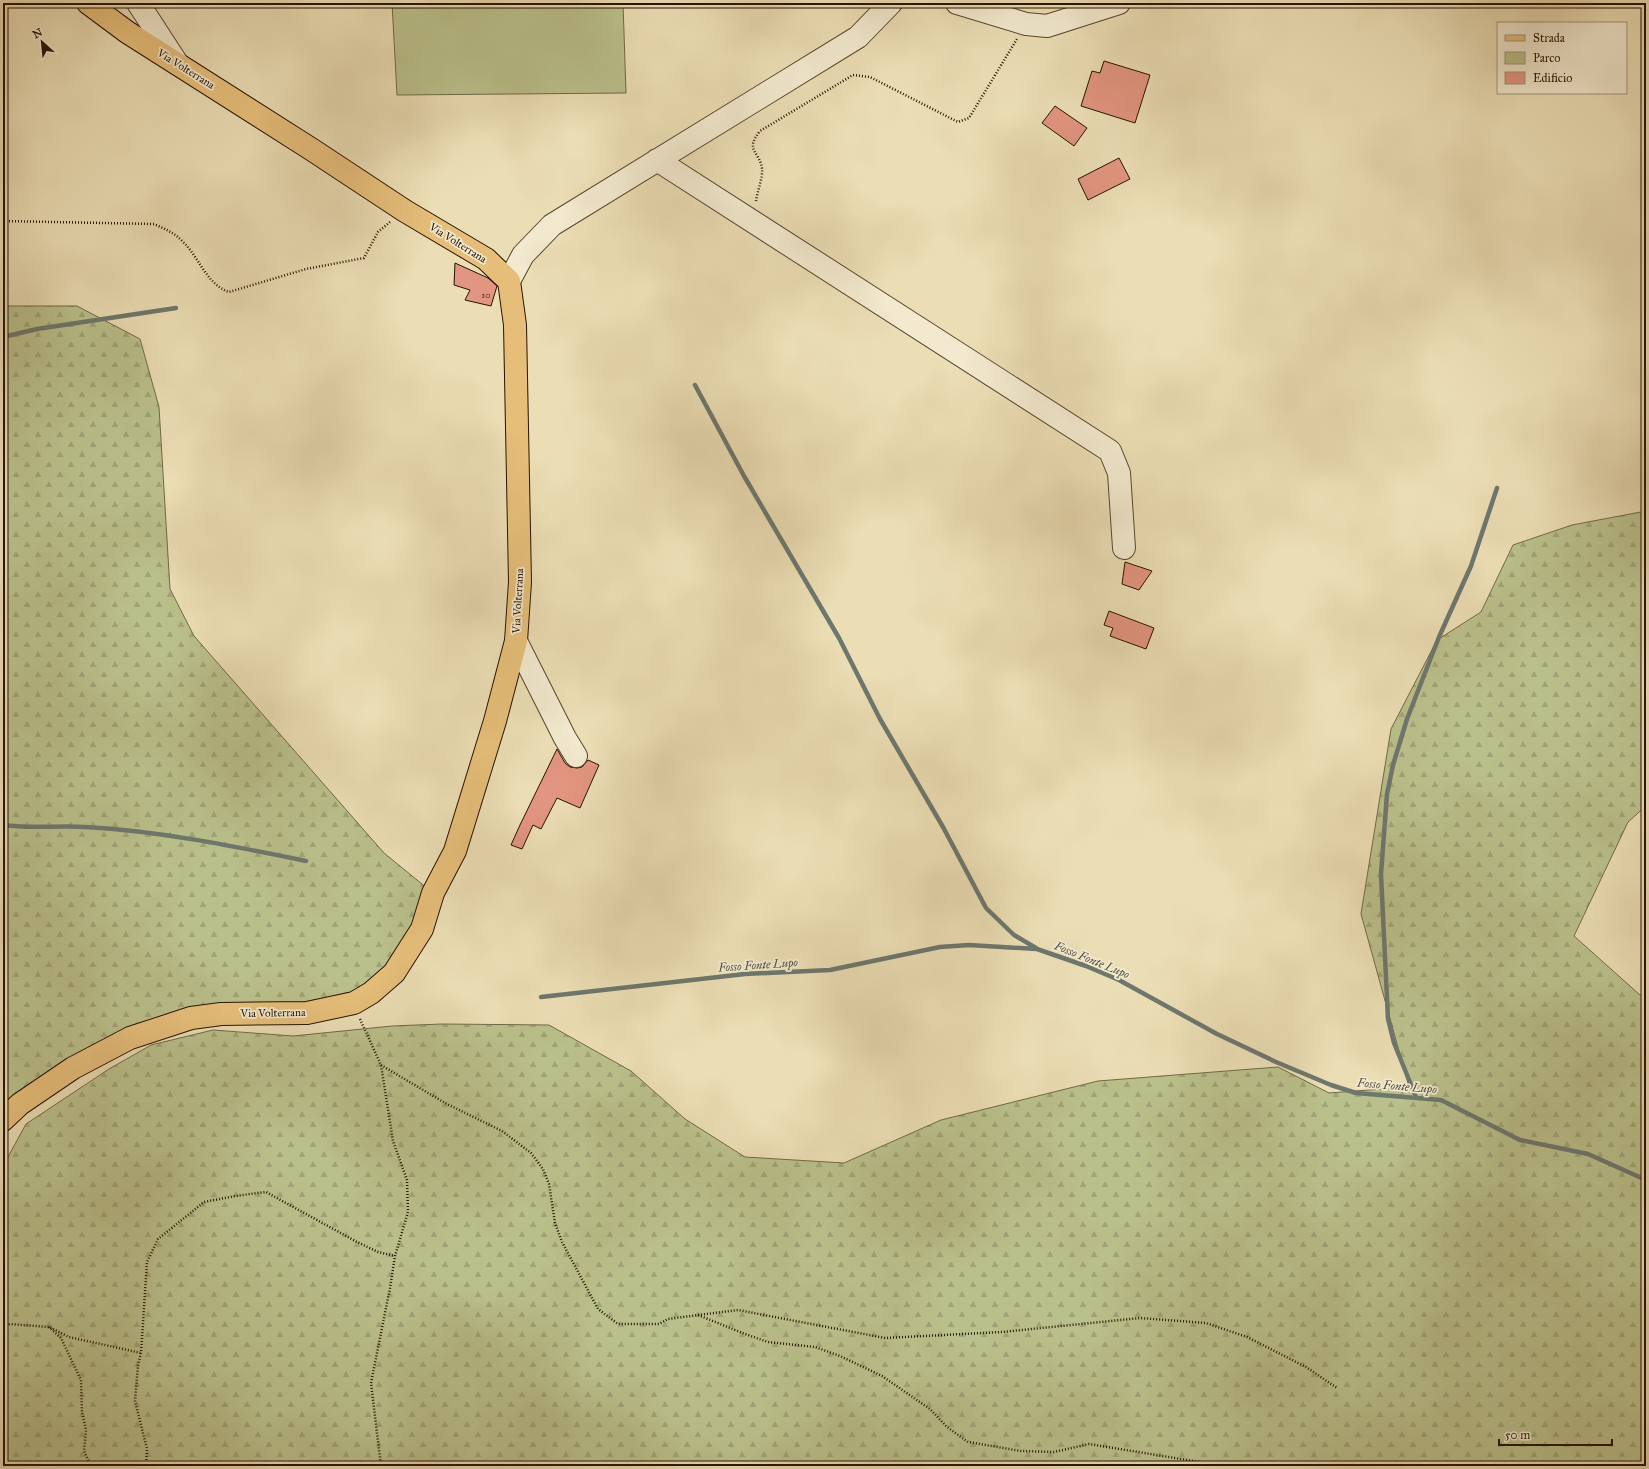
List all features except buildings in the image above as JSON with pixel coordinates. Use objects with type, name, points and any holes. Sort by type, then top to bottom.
[{"type":"main road","name":"Via Volterrana","points":[[3,1120],[20,1104],[73,1068],[130,1038],[191,1018],[221,1014],[307,1013],[354,1003],[371,993],[394,973],[422,929],[433,893],[455,851],[496,721],[516,641],[520,567],[515,325],[508,281],[486,259],[405,211],[312,149],[127,32],[88,3]]},
{"type":"street","points":[[138,3],[177,63]]},
{"type":"street","points":[[508,281],[523,255],[552,225],[858,37],[890,3]]},
{"type":"street","points":[[957,3],[1026,24],[1047,26],[1119,3]]},
{"type":"street","points":[[657,160],[1110,451],[1119,473],[1124,548]]},
{"type":"street","points":[[516,641],[565,738],[576,756]]},
{"type":"path","points":[[752,221],[762,170],[752,147],[754,140],[760,131],[853,75],[870,77],[958,122],[969,118],[1026,24]]},
{"type":"path","points":[[3,221],[154,224],[170,231],[184,243],[210,279],[220,289],[228,292],[306,269],[364,258],[378,232],[386,224],[405,211]]},
{"type":"path","points":[[354,1003],[381,1065],[394,1140],[407,1180],[408,1212],[395,1256],[371,1383],[381,1466]]},
{"type":"path","points":[[381,1065],[444,1103],[502,1130],[531,1153],[543,1169],[549,1184],[555,1223],[562,1242],[598,1309],[618,1324],[659,1324],[668,1319],[738,1310],[885,1338],[1002,1332],[1140,1318],[1206,1323],[1247,1337],[1306,1367],[1337,1388]]},
{"type":"path","points":[[146,1466],[147,1449],[135,1401],[138,1365],[141,1353],[147,1262],[158,1239],[204,1202],[266,1192],[357,1242],[378,1252],[395,1256]]},
{"type":"path","points":[[698,1315],[768,1342],[815,1347],[840,1356],[882,1376],[908,1393],[930,1409],[947,1427],[968,1442],[1021,1451],[1054,1452],[1089,1444],[1224,1466]]},
{"type":"path","points":[[3,1326],[10,1324],[49,1327],[69,1337],[141,1353]]},
{"type":"path","points":[[49,1327],[62,1338],[81,1380],[82,1412],[86,1430],[84,1452],[91,1466]]},
{"type":"green space","points":[[392,3],[623,3],[626,93],[397,95]]},
{"type":"green space","points":[[3,306],[77,306],[140,339],[159,407],[170,589],[194,636],[384,853],[433,893],[371,993],[221,1014],[130,1038],[3,1120]]},
{"type":"green space","points":[[1646,511],[1646,806],[1628,822],[1574,936],[1640,995],[1646,996],[1646,1466],[3,1466],[3,1166],[26,1124],[109,1069],[151,1045],[213,1030],[293,1036],[392,1026],[442,1024],[549,1025],[631,1071],[685,1119],[745,1157],[844,1163],[941,1120],[1098,1081],[1278,1067],[1329,1093],[1409,1087],[1361,914],[1391,729],[1437,640],[1481,612],[1513,545],[1572,525]]},
{"type":"waterway","points":[[3,337],[37,329],[176,308]]},
{"type":"waterway","points":[[695,385],[744,476],[839,638],[880,719],[943,827],[986,908],[1014,935],[1036,948]]},
{"type":"waterway","points":[[1416,1097],[1394,1043],[1388,1019],[1381,874],[1387,794],[1393,765],[1407,719],[1439,637],[1471,566],[1497,488]]},
{"type":"waterway","points":[[3,825],[24,827],[85,827],[141,832],[224,845],[306,861]]},
{"type":"waterway","name":"Fosso Fonte Lupo","points":[[541,997],[745,974],[830,970],[940,947],[969,945],[1037,949],[1086,966],[1119,980],[1217,1034],[1276,1062],[1331,1085],[1356,1093],[1441,1100],[1520,1140],[1588,1154],[1646,1180]]}]
